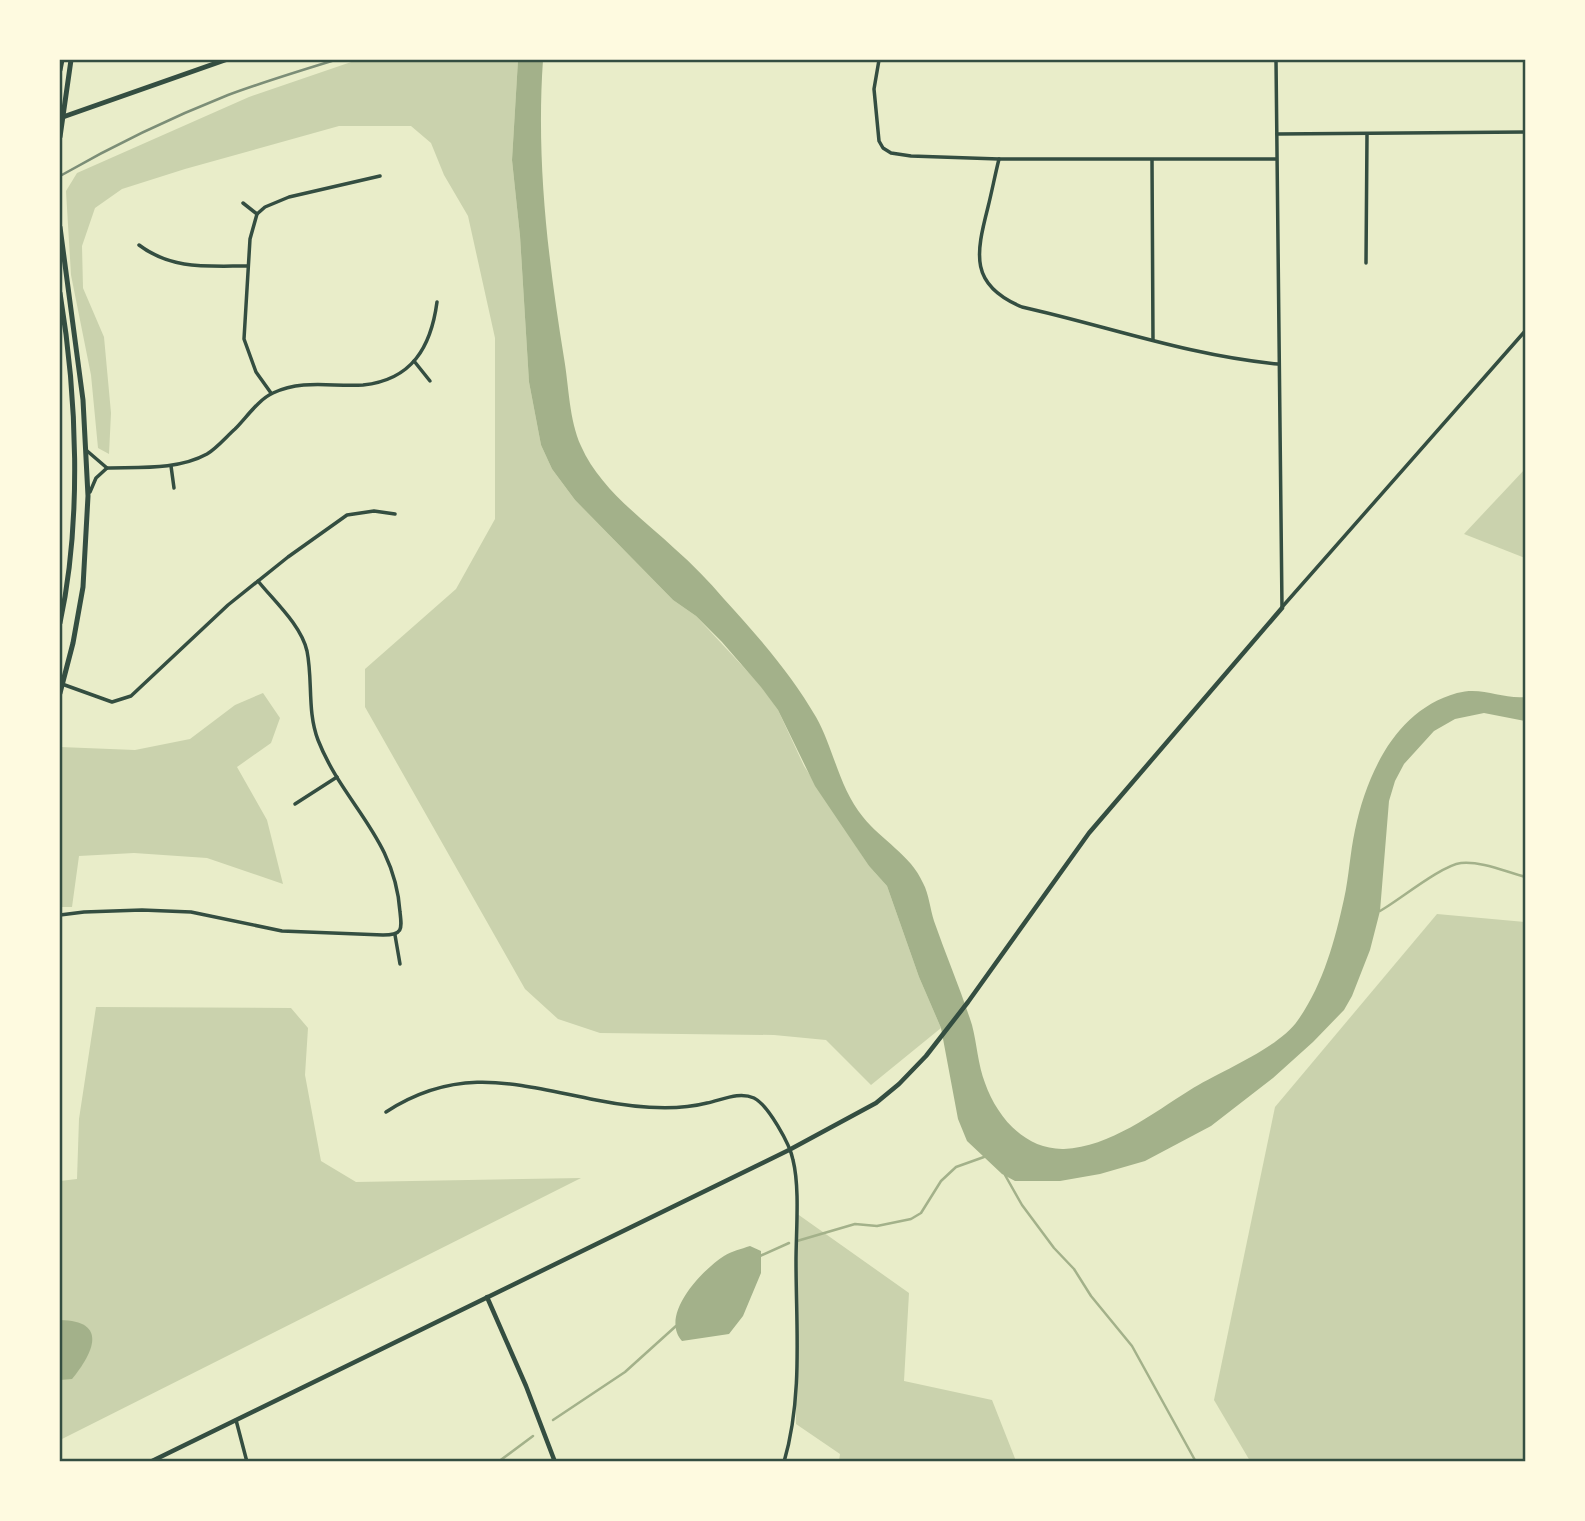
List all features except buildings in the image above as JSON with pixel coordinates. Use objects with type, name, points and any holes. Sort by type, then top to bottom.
[{"type":"main road","points":[[60,70],[62,60]]},
{"type":"main road","points":[[60,137],[71,60]]},
{"type":"main road","points":[[60,118],[225,60]]},
{"type":"main road","points":[[60,227],[76,339],[88,496],[83,587],[73,643],[60,693]]},
{"type":"main road","points":[[60,293],[71,380],[73,441],[72,522],[60,623]]},
{"type":"street","points":[[879,60],[874,89],[879,141],[883,148],[891,153],[999,159],[1276,159]]},
{"type":"street","points":[[1276,60],[1282,608]]},
{"type":"street","points":[[1277,134],[1525,132]]},
{"type":"street","points":[[1366,263],[1367,135]]},
{"type":"street","points":[[999,159],[978,249],[978,258],[990,286],[998,295],[1021,307],[1153,340],[1237,360],[1278,364]]},
{"type":"street","points":[[1152,160],[1153,340]]},
{"type":"street","points":[[271,393],[256,372],[244,339],[250,239],[257,214],[265,207],[289,197],[380,176]]},
{"type":"street","points":[[243,203],[257,214]]},
{"type":"street","points":[[139,245],[157,257],[183,265],[248,266]]},
{"type":"street","points":[[88,496],[96,478],[107,468],[171,465],[207,454],[271,393],[293,386],[320,383],[361,385],[381,382],[400,373],[426,346],[431,335],[437,302]]},
{"type":"street","points":[[150,1461],[789,1150],[876,1103],[926,1056],[1089,833],[1525,330]]},
{"type":"street","points":[[414,361],[430,381]]},
{"type":"street","points":[[86,450],[107,468]]},
{"type":"street","points":[[171,465],[174,488]]},
{"type":"street","points":[[62,684],[111,702],[131,696],[228,605],[348,515],[374,511],[395,514]]},
{"type":"street","points":[[60,915],[142,910],[191,912],[282,931],[395,935],[400,931],[397,888],[382,844],[337,776],[319,743],[312,723],[307,649],[296,629],[258,581]]},
{"type":"street","points":[[295,804],[337,776]]},
{"type":"street","points":[[395,935],[400,964]]},
{"type":"street","points":[[386,1112],[420,1093],[472,1082],[512,1083],[642,1107],[692,1106],[731,1096],[750,1096],[759,1102],[772,1118],[793,1160],[796,1201],[797,1334],[792,1434],[784,1461]]},
{"type":"street","points":[[487,1297],[555,1461]]},
{"type":"street","points":[[236,1420],[247,1461]]},
{"type":"shaded area","points":[[357,60],[518,60],[512,160],[520,236],[529,382],[541,445],[552,469],[575,500],[673,600],[696,616],[762,687],[778,710],[804,766],[869,866],[887,886],[919,977],[941,1028],[871,1085],[826,1040],[774,1035],[600,1033],[558,1019],[525,989],[365,707],[365,669],[456,589],[495,519],[495,338],[468,216],[444,175],[431,143],[411,126],[339,126],[122,189],[95,208],[82,246],[83,288],[104,337],[111,413],[109,454],[98,448],[91,375],[71,275],[66,191],[77,173],[249,97]]},
{"type":"shaded area","points":[[518,60],[543,60],[541,135],[548,247],[572,414],[581,446],[589,462],[610,489],[700,573],[773,656],[816,717],[855,806],[918,873],[927,892],[934,921],[972,1025],[990,1096],[1005,1119],[1025,1138],[1050,1148],[1064,1149],[1081,1147],[1114,1136],[1263,1050],[1289,1031],[1307,1006],[1327,962],[1344,899],[1360,808],[1376,766],[1388,746],[1417,714],[1436,701],[1457,693],[1475,691],[1525,697],[1525,721],[1484,713],[1455,719],[1434,731],[1404,764],[1389,801],[1380,911],[1370,950],[1352,996],[1344,1010],[1313,1042],[1273,1078],[1211,1126],[1145,1161],[1100,1174],[1060,1181],[1015,1181],[1002,1174],[967,1141],[958,1119],[941,1028],[919,977],[887,886],[869,866],[815,786],[778,710],[761,687],[722,642],[696,616],[673,600],[575,500],[552,469],[541,445],[529,382],[520,236],[512,160]]},
{"type":"shaded area","points":[[1525,469],[1525,558],[1464,534]]},
{"type":"shaded area","points":[[263,693],[280,718],[271,743],[237,767],[267,820],[283,884],[207,858],[134,853],[79,856],[72,907],[60,907],[60,747],[135,750],[190,739],[235,705]]},
{"type":"shaded area","points":[[1437,914],[1525,922],[1525,1461],[1250,1461],[1214,1400],[1275,1107]]},
{"type":"shaded area","points":[[96,1007],[291,1008],[308,1028],[305,1075],[321,1161],[356,1182],[581,1178],[60,1440],[60,1181],[77,1179],[79,1119]]},
{"type":"shaded area","points":[[796,1213],[909,1293],[904,1381],[992,1400],[1016,1461],[839,1461],[840,1454],[796,1424]]},
{"type":"shaded area","points":[[750,1246],[761,1251],[761,1273],[743,1316],[729,1334],[682,1341],[676,1330],[676,1319],[686,1294],[705,1272],[724,1256]]},
{"type":"shaded area","points":[[60,1320],[75,1322],[91,1332],[91,1349],[72,1379],[60,1380]]},
{"type":"waterway","points":[[1380,911],[1432,876],[1461,863],[1486,865],[1526,877]]},
{"type":"waterway","points":[[797,1241],[855,1224],[877,1226],[911,1219],[921,1213],[941,1181],[956,1167],[984,1157]]},
{"type":"waterway","points":[[1005,1175],[1022,1205],[1132,1346],[1196,1462]]},
{"type":"waterway","points":[[760,1256],[789,1243]]},
{"type":"waterway","points":[[553,1420],[625,1372],[676,1326]]},
{"type":"waterway","points":[[498,1462],[533,1436]]},
{"type":"railway","points":[[60,176],[122,143],[206,104],[335,60]]}]
